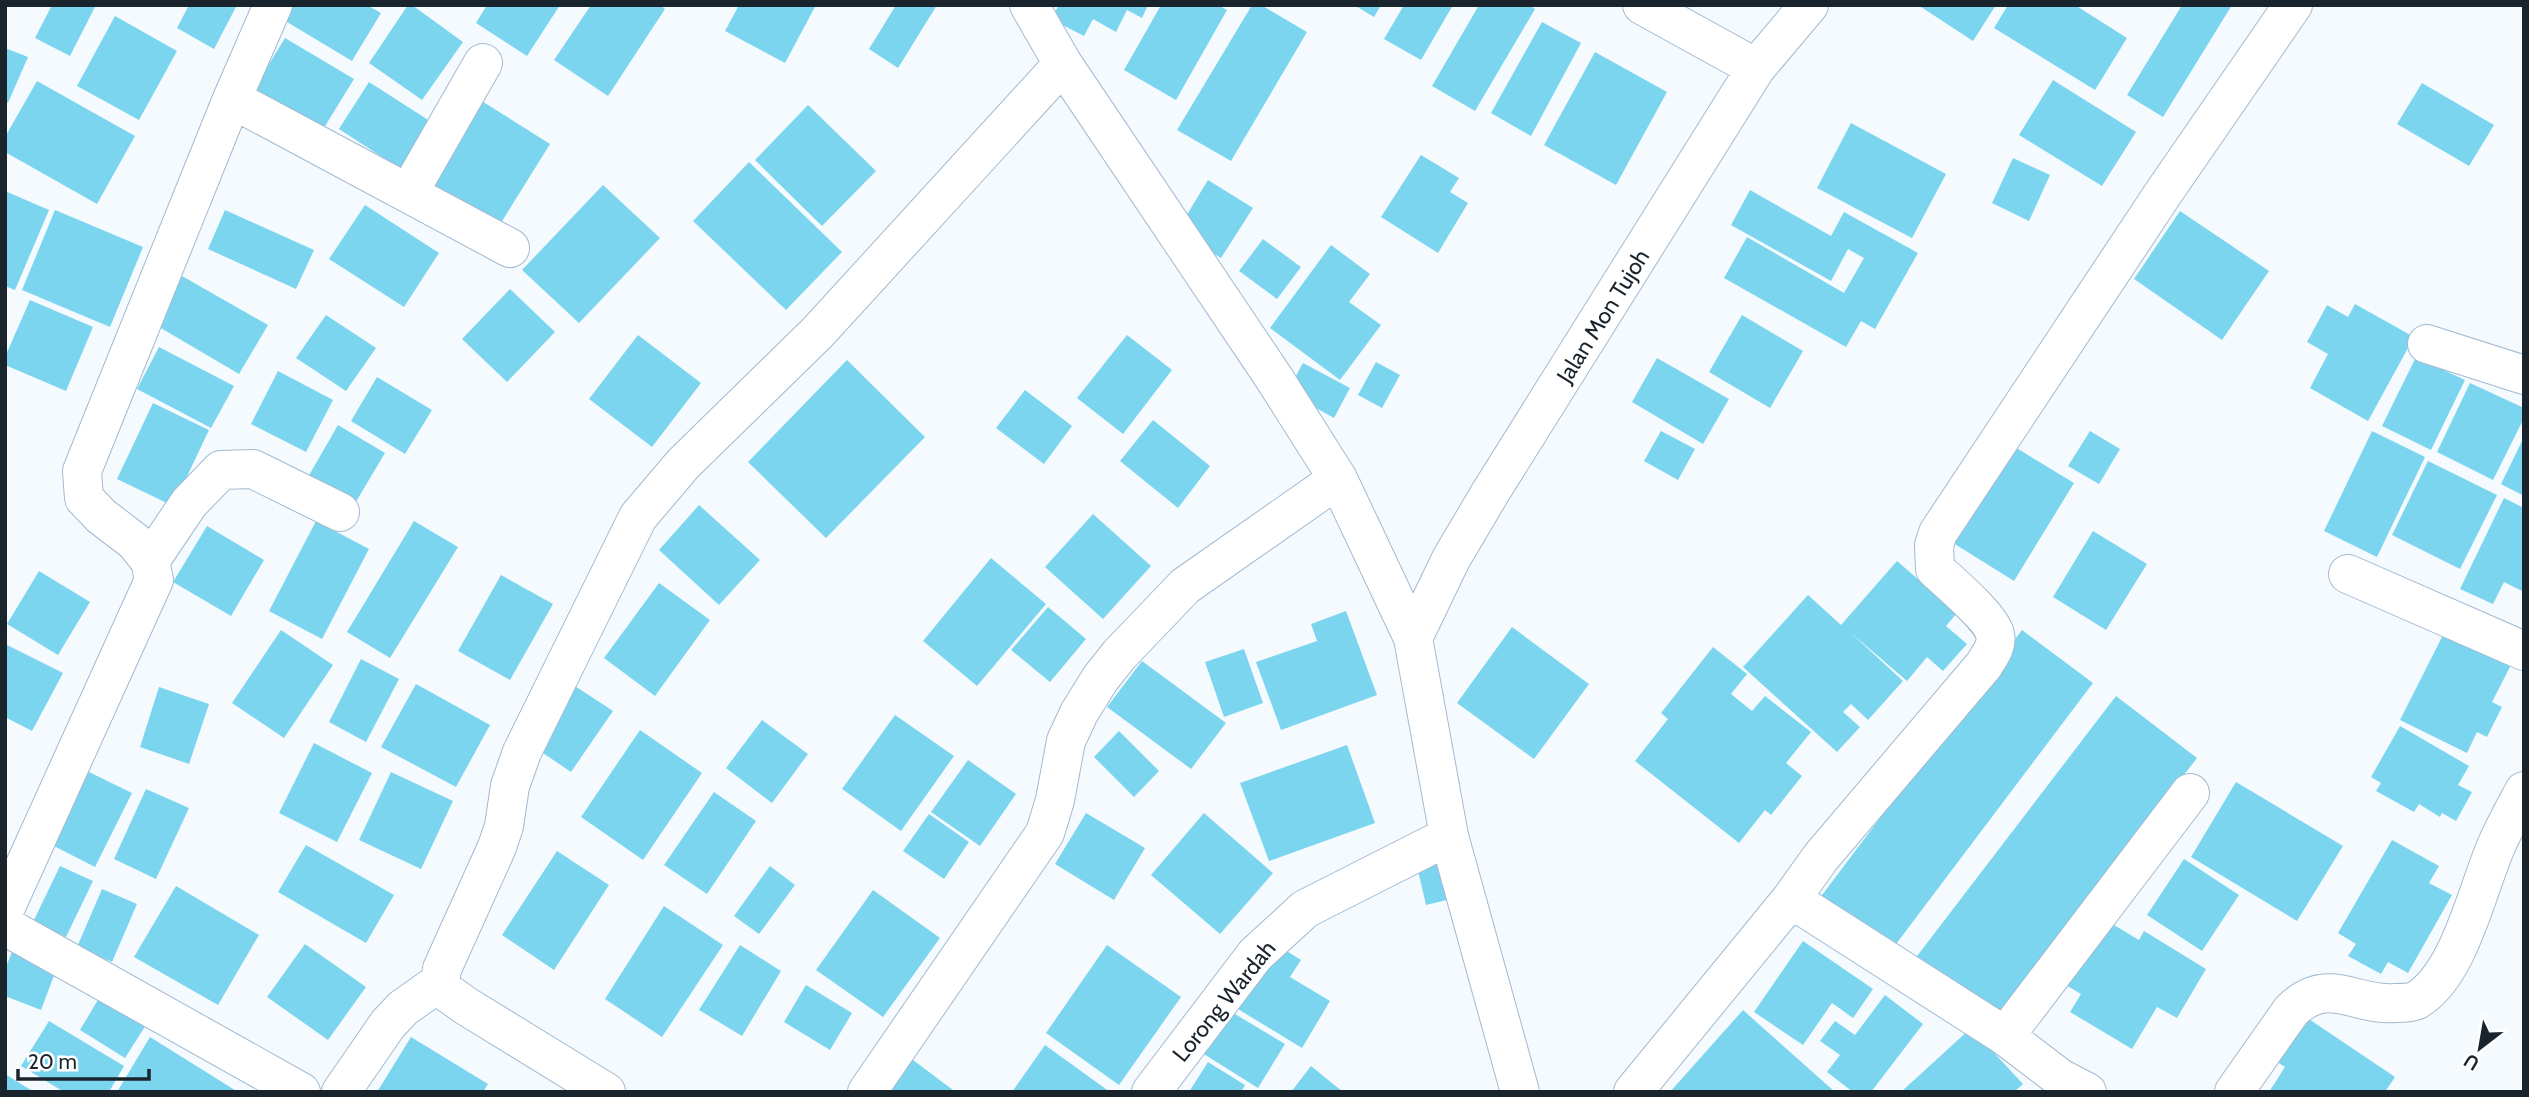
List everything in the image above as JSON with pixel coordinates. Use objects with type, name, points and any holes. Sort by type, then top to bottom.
[{"type":"street","points":[[5,909],[154,580],[150,561],[135,542],[101,516],[84,498],[82,471],[273,5]]},
{"type":"street","points":[[1029,5],[1063,64],[1274,378],[1338,479],[1413,638],[1449,836],[1520,1092]]},
{"type":"street","points":[[1642,5],[1756,68]]},
{"type":"street","name":"Jalan Mon Tujoh","points":[[1413,638],[1451,559],[1484,504],[1756,68],[1810,5]]},
{"type":"street","points":[[1633,1092],[1791,899],[1821,857],[1990,656],[1995,646],[1996,632],[1977,608],[1935,569],[1934,545],[1938,533],[2164,192],[2293,5]]},
{"type":"street","points":[[409,192],[483,63]]},
{"type":"street","points":[[606,1092],[467,1006],[445,991],[440,982],[442,969],[497,847],[504,826],[510,786],[522,752],[638,517],[683,464],[818,332],[1063,64]]},
{"type":"street","points":[[233,99],[510,247]]},
{"type":"street","points":[[2427,344],[2524,375]]},
{"type":"street","points":[[150,561],[190,503],[221,470],[253,469],[340,513]]},
{"type":"street","points":[[867,1092],[1045,833],[1055,800],[1066,741],[1100,678],[1185,586],[1338,479]]},
{"type":"street","points":[[2348,574],[2524,651]]},
{"type":"street","points":[[2234,1092],[2300,1002],[2326,991],[2379,1005],[2414,1002],[2431,990],[2451,963],[2497,844],[2524,791]]},
{"type":"street","points":[[2005,1035],[2190,793]]},
{"type":"street","name":"Lorong Wardah","points":[[1151,1092],[1255,955],[1305,909],[1449,836]]},
{"type":"street","points":[[1791,899],[2005,1035],[2064,1087]]},
{"type":"street","points":[[5,926],[301,1092]]},
{"type":"street","points":[[341,1092],[388,1024],[403,1008],[440,982]]},
{"type":"building","points":[[52,5],[96,5],[70,56],[35,38]]},
{"type":"building","points":[[189,5],[237,5],[214,49],[177,28]]},
{"type":"building","points":[[284,5],[367,5],[381,13],[352,61],[277,16]]},
{"type":"building","points":[[408,5],[412,5],[463,42],[422,100],[369,63]]},
{"type":"building","points":[[487,5],[560,5],[527,56],[476,23]]},
{"type":"building","points":[[591,5],[660,5],[665,9],[608,96],[554,60]]},
{"type":"building","points":[[739,5],[816,5],[785,63],[725,31]]},
{"type":"building","points":[[896,5],[937,5],[898,68],[869,49]]},
{"type":"building","points":[[1059,5],[1148,5],[1142,18],[1127,10],[1116,32],[1093,19],[1084,36],[1051,19]]},
{"type":"building","points":[[1161,5],[1218,5],[1227,10],[1176,100],[1124,70]]},
{"type":"building","points":[[1252,5],[1261,5],[1307,32],[1231,161],[1177,130]]},
{"type":"building","points":[[1354,5],[1381,5],[1374,17]]},
{"type":"building","points":[[1404,5],[1453,5],[1421,60],[1384,39]]},
{"type":"building","points":[[1479,5],[1529,5],[1535,9],[1475,111],[1432,86]]},
{"type":"building","points":[[1918,5],[1996,5],[1973,41]]},
{"type":"building","points":[[2008,5],[2075,5],[2127,38],[2095,90],[1994,28]]},
{"type":"building","points":[[2182,5],[2232,5],[2163,117],[2127,95]]},
{"type":"building","points":[[115,16],[177,51],[139,120],[77,86]]},
{"type":"building","points":[[1542,22],[1581,43],[1531,136],[1491,113]]},
{"type":"building","points":[[285,38],[354,79],[319,136],[250,95]]},
{"type":"building","points":[[5,48],[28,57],[8,103],[5,102]]},
{"type":"building","points":[[1595,52],[1667,92],[1616,185],[1544,145]]},
{"type":"building","points":[[2053,80],[2136,132],[2102,186],[2019,135]]},
{"type":"building","points":[[37,81],[135,136],[97,204],[5,152],[5,137]]},
{"type":"building","points":[[369,82],[433,123],[402,170],[339,129]]},
{"type":"building","points":[[2422,83],[2494,125],[2469,166],[2397,124]]},
{"type":"building","points":[[477,98],[550,144],[499,226],[426,180]]},
{"type":"building","points":[[808,105],[876,171],[822,226],[755,160]]},
{"type":"building","points":[[1851,123],[1946,174],[1912,238],[1817,188]]},
{"type":"building","points":[[1421,155],[1459,178],[1450,192],[1468,203],[1438,253],[1381,217]]},
{"type":"building","points":[[2013,158],[2050,175],[2029,221],[1992,203]]},
{"type":"building","points":[[749,162],[842,252],[786,310],[693,221]]},
{"type":"building","points":[[1208,180],[1253,208],[1221,258],[1177,231]]},
{"type":"building","points":[[603,185],[660,238],[579,323],[522,270]]},
{"type":"building","points":[[1750,190],[1831,236],[1844,212],[1918,253],[1875,329],[1861,321],[1846,347],[1724,278],[1747,237],[1844,293],[1864,258],[1848,249],[1831,281],[1731,225]]},
{"type":"building","points":[[5,191],[49,210],[15,290],[5,286]]},
{"type":"building","points":[[365,205],[439,253],[404,307],[329,259]]},
{"type":"building","points":[[55,210],[143,247],[110,327],[22,290]]},
{"type":"building","points":[[225,210],[314,250],[296,289],[208,249]]},
{"type":"building","points":[[2180,211],[2269,271],[2222,340],[2134,279]]},
{"type":"building","points":[[1263,239],[1301,267],[1277,299],[1239,271]]},
{"type":"building","points":[[1331,245],[1370,274],[1349,302],[1381,325],[1340,380],[1270,328]]},
{"type":"building","points":[[182,276],[268,325],[239,374],[154,324]]},
{"type":"building","points":[[510,289],[555,332],[507,382],[462,339]]},
{"type":"building","points":[[30,300],[93,327],[66,391],[5,365],[5,357]]},
{"type":"building","points":[[2355,304],[2414,337],[2368,421],[2310,388],[2328,354],[2307,342],[2327,305],[2348,317]]},
{"type":"building","points":[[326,315],[376,348],[346,391],[296,358]]},
{"type":"building","points":[[1742,315],[1803,351],[1770,408],[1709,372]]},
{"type":"building","points":[[638,335],[701,383],[652,447],[589,399]]},
{"type":"building","points":[[1127,335],[1172,370],[1123,434],[1077,398]]},
{"type":"building","points":[[159,347],[234,386],[211,428],[137,389]]},
{"type":"building","points":[[2416,357],[2465,380],[2431,450],[2382,426]]},
{"type":"building","points":[[1657,358],[1729,399],[1703,444],[1632,402]]},
{"type":"building","points":[[847,360],[925,437],[826,538],[748,462]]},
{"type":"building","points":[[1376,362],[1400,375],[1382,408],[1358,395]]},
{"type":"building","points":[[1303,363],[1350,388],[1334,418],[1287,392]]},
{"type":"building","points":[[278,371],[333,400],[306,452],[251,424]]},
{"type":"building","points":[[377,377],[432,410],[405,454],[351,421]]},
{"type":"building","points":[[2470,383],[2524,408],[2524,418],[2493,480],[2437,452]]},
{"type":"building","points":[[1025,390],[1072,426],[1044,464],[996,428]]},
{"type":"building","points":[[153,403],[209,430],[173,506],[117,479]]},
{"type":"building","points":[[1153,420],[1210,466],[1178,508],[1120,461]]},
{"type":"building","points":[[338,425],[385,453],[354,505],[308,477]]},
{"type":"building","points":[[1661,431],[1695,449],[1678,480],[1644,461]]},
{"type":"building","points":[[2090,431],[2120,449],[2099,484],[2068,466]]},
{"type":"building","points":[[2372,431],[2425,457],[2377,557],[2324,531]]},
{"type":"building","points":[[2524,437],[2524,496],[2501,484]]},
{"type":"building","points":[[2010,444],[2074,483],[2014,581],[1950,541]]},
{"type":"building","points":[[2428,461],[2497,495],[2460,569],[2392,535]]},
{"type":"building","points":[[2504,498],[2524,508],[2524,592],[2504,582],[2493,604],[2460,589]]},
{"type":"building","points":[[699,505],[760,560],[719,605],[659,550]]},
{"type":"building","points":[[1093,514],[1151,566],[1103,619],[1045,567]]},
{"type":"building","points":[[316,521],[369,549],[322,639],[269,611]]},
{"type":"building","points":[[414,521],[458,547],[390,658],[347,632]]},
{"type":"building","points":[[207,526],[264,560],[231,616],[173,582]]},
{"type":"building","points":[[2093,531],[2147,564],[2106,630],[2053,597]]},
{"type":"building","points":[[991,558],[1046,604],[977,686],[923,641]]},
{"type":"building","points":[[1897,561],[1957,613],[1946,626],[1967,644],[1943,671],[1927,657],[1907,681],[1850,632],[1903,681],[1868,720],[1851,704],[1843,712],[1860,727],[1837,752],[1743,667],[1808,595],[1841,625]]},
{"type":"building","points":[[39,571],[90,602],[58,655],[7,624]]},
{"type":"building","points":[[501,575],[553,604],[510,680],[458,651]]},
{"type":"building","points":[[659,583],[710,620],[655,696],[604,658]]},
{"type":"building","points":[[1048,607],[1086,639],[1050,682],[1011,650]]},
{"type":"building","points":[[1346,611],[1377,695],[1281,730],[1256,662],[1317,641],[1311,624]]},
{"type":"building","points":[[1512,627],[1589,684],[1534,759],[1457,703]]},
{"type":"building","points":[[2446,629],[2512,663],[2492,702],[2502,707],[2487,737],[2477,732],[2467,753],[2400,720]]},
{"type":"building","points":[[281,630],[333,665],[284,738],[232,703]]},
{"type":"building","points":[[2022,630],[2093,683],[1887,956],[1816,903]]},
{"type":"building","points":[[5,644],[63,673],[32,731],[5,717]]},
{"type":"building","points":[[1713,647],[1747,674],[1731,694],[1752,711],[1765,696],[1811,732],[1786,763],[1802,776],[1771,815],[1765,810],[1739,843],[1635,761],[1668,719],[1661,713]]},
{"type":"building","points":[[1244,649],[1263,703],[1224,717],[1205,662]]},
{"type":"building","points":[[361,659],[399,679],[366,742],[329,722]]},
{"type":"building","points":[[1142,661],[1226,723],[1191,769],[1107,707]]},
{"type":"building","points":[[416,684],[490,725],[456,787],[381,747]]},
{"type":"building","points":[[575,686],[613,711],[571,772],[534,747]]},
{"type":"building","points":[[159,687],[209,704],[189,764],[140,747]]},
{"type":"building","points":[[2116,696],[2197,758],[1995,1021],[1914,960]]},
{"type":"building","points":[[895,715],[954,756],[901,831],[842,789]]},
{"type":"building","points":[[762,720],[808,754],[772,803],[726,768]]},
{"type":"building","points":[[2400,726],[2469,766],[2458,785],[2472,792],[2456,821],[2442,813],[2440,817],[2419,804],[2414,812],[2376,791],[2381,783],[2371,777]]},
{"type":"building","points":[[640,730],[702,773],[643,860],[581,817]]},
{"type":"building","points":[[1119,731],[1159,771],[1134,797],[1094,757]]},
{"type":"building","points":[[314,743],[372,773],[337,842],[279,813]]},
{"type":"building","points":[[1347,745],[1375,823],[1269,861],[1240,783]]},
{"type":"building","points":[[968,760],[1016,794],[980,846],[931,812]]},
{"type":"building","points":[[87,771],[132,793],[95,867],[50,844]]},
{"type":"building","points":[[391,772],[453,801],[421,869],[359,840]]},
{"type":"building","points":[[2236,782],[2343,846],[2297,921],[2191,857]]},
{"type":"building","points":[[146,789],[189,808],[156,879],[114,859]]},
{"type":"building","points":[[714,792],[756,821],[707,894],[664,865]]},
{"type":"building","points":[[1086,813],[1145,848],[1114,900],[1055,864]]},
{"type":"building","points":[[1204,813],[1273,873],[1220,934],[1151,875]]},
{"type":"building","points":[[929,814],[969,842],[944,879],[903,851]]},
{"type":"building","points":[[2392,840],[2439,866],[2429,883],[2452,895],[2408,973],[2388,962],[2381,974],[2348,956],[2356,944],[2338,933]]},
{"type":"building","points":[[306,845],[394,895],[366,943],[278,892]]},
{"type":"building","points":[[557,851],[609,885],[554,970],[502,935]]},
{"type":"building","points":[[1435,853],[1447,900],[1426,905],[1415,858]]},
{"type":"building","points":[[2184,859],[2239,895],[2202,951],[2147,915]]},
{"type":"building","points":[[60,866],[93,881],[66,937],[33,922]]},
{"type":"building","points":[[770,866],[795,885],[759,934],[734,916]]},
{"type":"building","points":[[176,886],[259,935],[218,1005],[134,957]]},
{"type":"building","points":[[102,889],[137,904],[112,962],[77,947]]},
{"type":"building","points":[[873,890],[940,938],[883,1017],[816,970]]},
{"type":"building","points":[[664,906],[723,945],[662,1037],[605,999]]},
{"type":"building","points":[[2099,916],[2139,940],[2144,931],[2206,969],[2177,1018],[2157,1007],[2132,1049],[2070,1012],[2081,994],[2059,981]]},
{"type":"building","points":[[1803,941],[1873,989],[1853,1018],[1832,1003],[1803,1045],[1754,1012]]},
{"type":"building","points":[[1272,942],[1301,960],[1290,977],[1330,1001],[1302,1048],[1233,1006]]},
{"type":"building","points":[[305,944],[366,987],[328,1040],[267,997]]},
{"type":"building","points":[[740,945],[781,971],[742,1036],[699,1010]]},
{"type":"building","points":[[1107,945],[1181,997],[1119,1085],[1046,1033]]},
{"type":"building","points":[[14,947],[58,965],[41,1010],[5,996],[5,969]]},
{"type":"building","points":[[806,985],[852,1013],[830,1050],[784,1022]]},
{"type":"building","points":[[105,988],[151,1017],[125,1058],[80,1030]]},
{"type":"building","points":[[1885,995],[1923,1024],[1871,1092],[1853,1092],[1827,1072],[1840,1055],[1820,1041],[1835,1021],[1855,1035]]},
{"type":"building","points":[[1225,1008],[1285,1044],[1258,1088],[1199,1051]]},
{"type":"building","points":[[1743,1010],[1835,1092],[1670,1092]]},
{"type":"building","points":[[2297,1011],[2395,1077],[2385,1092],[2269,1092],[2285,1067],[2268,1056]]},
{"type":"building","points":[[49,1021],[124,1066],[109,1092],[64,1092],[21,1066]]},
{"type":"building","points":[[1971,1028],[2023,1084],[2014,1092],[1901,1092]]},
{"type":"building","points":[[150,1037],[238,1092],[117,1092]]},
{"type":"building","points":[[411,1037],[488,1084],[483,1092],[377,1092]]},
{"type":"building","points":[[1045,1045],[1110,1092],[1012,1092]]},
{"type":"building","points":[[909,1057],[953,1090],[952,1092],[883,1092]]},
{"type":"building","points":[[1208,1062],[1245,1085],[1241,1092],[1189,1092]]},
{"type":"building","points":[[1311,1066],[1343,1092],[1291,1092]]},
{"type":"building","points":[[5,1074],[34,1092],[5,1092]]}]
